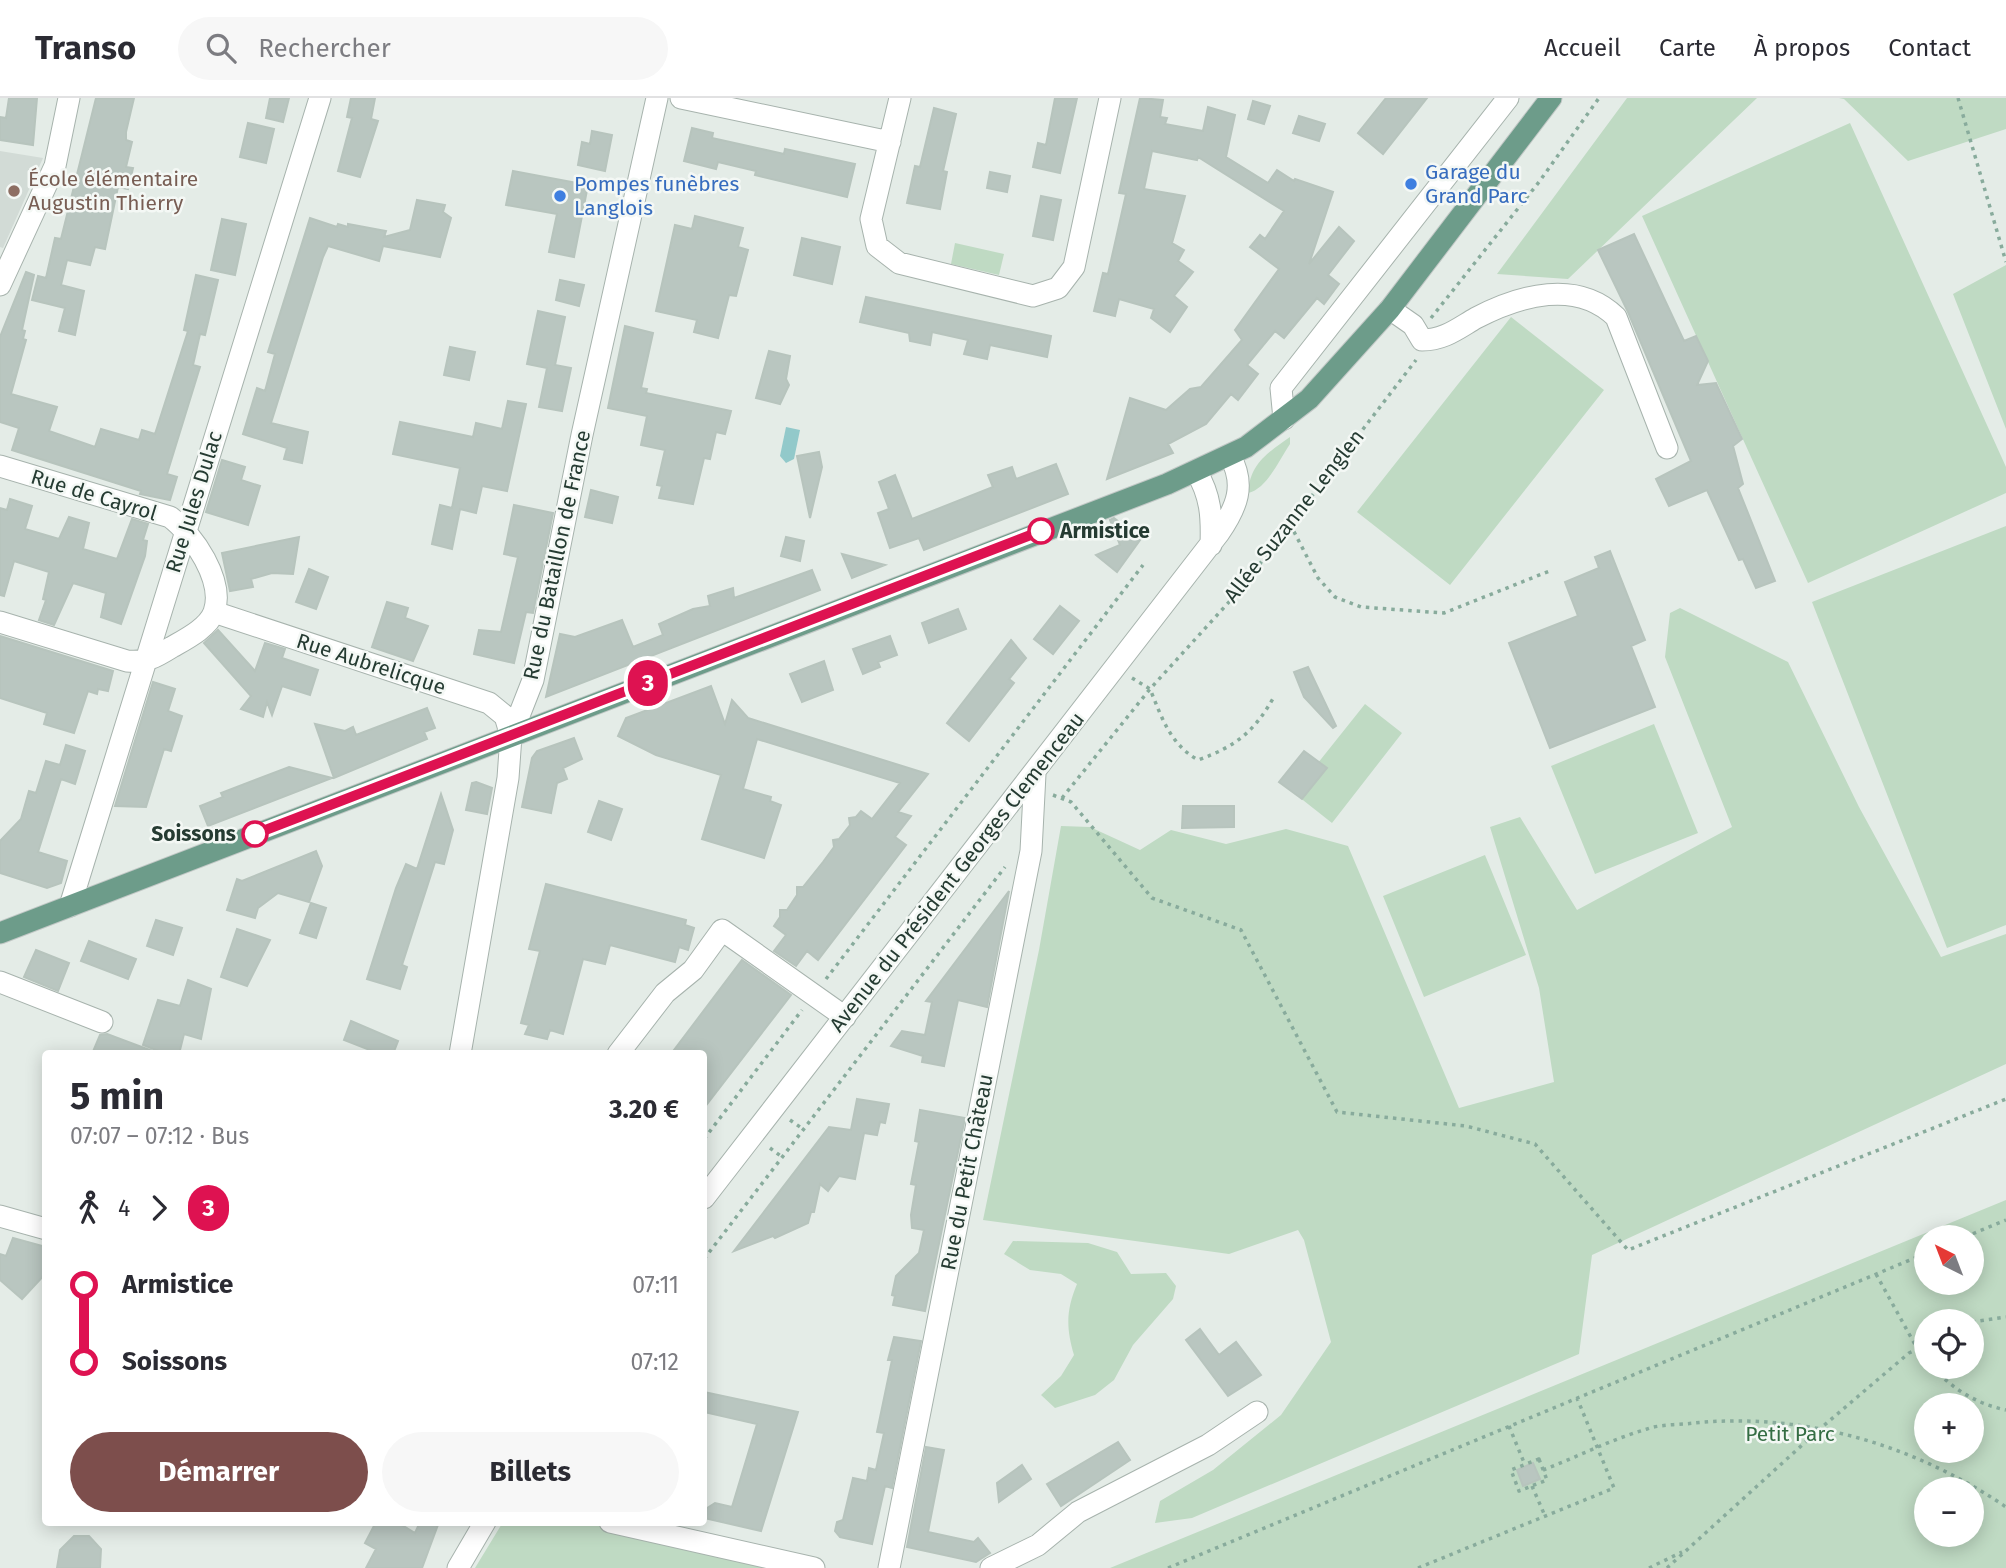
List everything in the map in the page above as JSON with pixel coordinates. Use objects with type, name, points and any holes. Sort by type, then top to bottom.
[{"type":"main road","points":[[0,933],[1230,456],[1284,419],[1334,374],[1390,309],[1552,98]]},
{"type":"street","points":[[2,274],[55,166],[69,98]]},
{"type":"street","name":"Rue Jules Dulac","points":[[70,906],[320,98]]},
{"type":"street","name":"Rue du Bataillon de France","points":[[467,1050],[508,778],[511,736],[533,680],[582,435],[657,98]]},
{"type":"street","points":[[681,98],[890,142]]},
{"type":"street","points":[[900,98],[872,219],[877,246],[899,263],[1033,296],[1058,288],[1074,267],[1110,98]]},
{"type":"street","points":[[1284,419],[1281,388],[1507,98]]},
{"type":"street","points":[[1390,309],[1413,325],[1421,337],[1439,340],[1479,317],[1523,298],[1567,293],[1601,303],[1616,317],[1667,448]]},
{"type":"street","name":"Avenue du Président Georges Clemenceau","points":[[707,1194],[1211,545],[1234,512],[1240,494],[1237,470],[1230,456]]},
{"type":"street","name":"Rue de Cayrol","points":[[0,466],[170,517],[186,529]]},
{"type":"street","points":[[1196,471],[1206,488],[1211,505],[1211,545]]},
{"type":"street","points":[[0,622],[127,661],[144,662],[197,632],[214,612],[214,587],[208,566],[186,529]]},
{"type":"street","name":"Rue Aubrelicque","points":[[214,612],[489,703],[505,716],[511,736]]},
{"type":"street","name":"Rue du Petit Château","points":[[889,1568],[1031,851],[1035,774]]},
{"type":"street","points":[[621,1050],[665,993],[694,970],[722,930],[845,1017]]},
{"type":"street","points":[[0,982],[102,1023]]},
{"type":"street","points":[[0,1216],[42,1228]]},
{"type":"street","points":[[991,1568],[1038,1545],[1078,1512],[1208,1445],[1257,1412]]},
{"type":"street","points":[[458,1568],[483,1526]]},
{"type":"street","points":[[629,1526],[814,1568]]},
{"type":"path","name":"Allée Suzanne Lenglen","points":[[1062,798],[1150,689],[1240,591],[1419,355],[1421,337],[1599,98]]},
{"type":"path","points":[[1958,98],[2006,262]]},
{"type":"path","points":[[1290,524],[1318,578],[1335,597],[1361,607],[1444,613],[1552,570]]},
{"type":"path","points":[[707,1135],[1143,565]]},
{"type":"path","points":[[1116,668],[1150,689],[1167,732],[1181,750],[1198,760],[1230,748],[1261,720],[1275,695]]},
{"type":"path","points":[[1077,809],[1152,898],[1241,930],[1337,1112],[1466,1126],[1535,1144],[1628,1251],[2006,1098]]},
{"type":"path","points":[[707,1255],[1008,863]]},
{"type":"path","points":[[1984,1229],[2006,1220]]},
{"type":"path","points":[[1168,1568],[1914,1258]]},
{"type":"path","points":[[1876,1274],[1914,1343]]},
{"type":"path","points":[[1984,1320],[2006,1317]]},
{"type":"path","points":[[1667,1568],[1822,1427],[1914,1353]]},
{"type":"path","points":[[1944,1379],[1987,1406],[2006,1410]]},
{"type":"path","points":[[1418,1568],[1614,1488],[1577,1398]]},
{"type":"path","points":[[1543,1470],[1648,1428],[1712,1422],[1822,1427],[1898,1450],[1988,1495],[2006,1507]]},
{"type":"path","points":[[1509,1426],[1525,1465]]},
{"type":"path","points":[[1539,1459],[1543,1470],[1547,1480],[1519,1491],[1511,1471],[1539,1459]]},
{"type":"path","points":[[1532,1486],[1545,1516]]},
{"type":"path","points":[[1649,1568],[1689,1548]]},
{"type":"shaded area","name":"École élémentaire Augustin Thierry","points":[[0,151],[43,158],[3,248],[0,247]]},
{"type":"green space","points":[[1627,98],[1757,98],[1568,279],[1497,274]]},
{"type":"green space","points":[[1839,98],[2006,98],[2006,129],[1908,161],[1844,99]]},
{"type":"green space","points":[[1850,123],[2006,467],[2006,493],[1808,583],[1642,216]]},
{"type":"green space","points":[[955,243],[1004,254],[999,275],[951,264]]},
{"type":"green space","points":[[2006,265],[2006,429],[1953,294]]},
{"type":"green space","points":[[1511,317],[1604,390],[1450,585],[1357,512]]},
{"type":"green space","points":[[1290,437],[1290,444],[1272,473],[1261,486],[1248,493],[1252,474],[1261,460]]},
{"type":"green space","points":[[2006,526],[2006,925],[1947,948],[1812,602]]},
{"type":"green space","points":[[1680,608],[1788,662],[1859,807],[1941,957],[2006,934],[2006,1064],[1592,1255],[1579,1354],[1192,1518],[1155,1523],[1160,1501],[1213,1470],[1281,1415],[1331,1342],[1304,1240],[1298,1230],[1229,1254],[983,1220],[1039,950],[1061,826],[1090,827],[1140,850],[1171,830],[1226,844],[1286,829],[1348,846],[1459,1108],[1554,1082],[1539,988],[1490,827],[1520,817],[1577,910],[1732,827],[1665,657],[1670,613]]},
{"type":"green space","points":[[1365,704],[1402,733],[1332,823],[1294,793]]},
{"type":"green space","points":[[1654,724],[1698,833],[1595,874],[1551,766]]},
{"type":"green space","points":[[1485,855],[1526,955],[1424,997],[1383,896]]},
{"type":"green space","name":"Petit Parc","points":[[2006,1200],[2006,1568],[1110,1568],[1914,1238],[1914,1295],[1984,1295],[1984,1225],[1945,1225]]},
{"type":"green space","points":[[1013,1241],[1088,1243],[1117,1252],[1131,1274],[1166,1273],[1176,1286],[1173,1299],[1133,1345],[1114,1380],[1095,1395],[1055,1408],[1041,1395],[1061,1376],[1074,1355],[1068,1319],[1077,1284],[1061,1274],[1030,1270],[1004,1254]]},
{"type":"green space","points":[[501,1526],[601,1526],[780,1568],[475,1568]]},
{"type":"water","points":[[786,427],[800,430],[794,459],[786,463],[780,456]]},
{"type":"building","points":[[9,98],[37,98],[33,145],[0,140],[0,117],[6,118]]},
{"type":"building","points":[[96,98],[134,98],[126,132],[126,140],[132,142],[126,167],[133,168],[128,189],[118,187],[105,249],[95,247],[90,265],[67,260],[61,285],[84,291],[75,335],[59,331],[65,308],[32,300],[38,276],[46,278],[55,238],[61,239]]},
{"type":"building","points":[[270,98],[289,98],[283,122],[266,118]]},
{"type":"building","points":[[351,98],[375,98],[371,119],[378,121],[360,177],[338,171],[352,118],[347,117]]},
{"type":"building","points":[[1055,98],[1077,98],[1060,173],[1033,167],[1038,143],[1046,145]]},
{"type":"building","points":[[1140,98],[1163,100],[1160,117],[1167,118],[1165,124],[1203,131],[1208,107],[1235,115],[1226,157],[1268,183],[1277,170],[1294,181],[1295,179],[1333,192],[1309,264],[1339,227],[1354,241],[1328,275],[1339,284],[1324,304],[1317,298],[1284,338],[1275,331],[1247,365],[1258,374],[1238,400],[1231,394],[1206,424],[1168,444],[1173,453],[1107,479],[1130,398],[1166,410],[1190,389],[1201,387],[1242,340],[1235,330],[1279,269],[1250,247],[1260,235],[1265,239],[1284,211],[1198,157],[1197,160],[1152,151],[1144,189],[1185,196],[1172,243],[1184,250],[1178,261],[1193,272],[1174,296],[1187,307],[1170,332],[1151,318],[1154,309],[1119,299],[1115,316],[1094,311],[1103,273],[1108,274],[1126,194],[1119,193]]},
{"type":"building","points":[[1386,98],[1427,98],[1383,154],[1358,133]]},
{"type":"building","points":[[1253,101],[1270,106],[1264,124],[1248,119]]},
{"type":"building","points":[[934,108],[956,114],[943,171],[947,172],[940,209],[907,203],[915,166],[920,167]]},
{"type":"building","points":[[1299,116],[1325,124],[1319,141],[1293,133]]},
{"type":"building","points":[[248,123],[274,129],[266,163],[240,157]]},
{"type":"building","points":[[692,128],[713,133],[712,138],[784,154],[785,149],[855,164],[847,197],[755,175],[756,171],[718,162],[716,169],[684,161]]},
{"type":"building","points":[[592,131],[612,135],[605,171],[578,165],[582,142],[590,144]]},
{"type":"building","points":[[513,171],[588,185],[574,257],[549,252],[557,214],[506,205]]},
{"type":"building","points":[[990,172],[1010,176],[1007,192],[987,188]]},
{"type":"building","points":[[1041,196],[1061,200],[1053,240],[1033,236]]},
{"type":"building","points":[[417,200],[445,205],[443,212],[451,218],[440,257],[383,246],[379,261],[328,246],[323,257],[271,423],[308,432],[302,463],[284,459],[287,448],[243,434],[257,388],[265,391],[275,354],[268,352],[310,218],[337,227],[338,224],[348,227],[348,224],[386,231],[384,237],[410,230]]},
{"type":"building","points":[[695,216],[743,228],[738,247],[748,250],[736,296],[729,295],[718,338],[694,332],[697,320],[656,311],[675,225],[692,229]]},
{"type":"building","points":[[222,219],[246,224],[235,275],[211,270]]},
{"type":"building","points":[[1634,234],[1684,341],[1696,336],[1708,361],[1697,385],[1716,383],[1742,439],[1733,446],[1743,484],[1738,488],[1775,581],[1756,588],[1743,559],[1739,560],[1707,490],[1669,506],[1656,479],[1691,461],[1628,312],[1598,250]]},
{"type":"building","points":[[802,238],[840,247],[832,284],[794,275]]},
{"type":"building","points":[[26,272],[34,275],[22,330],[25,331],[23,339],[26,340],[11,394],[57,407],[49,431],[95,447],[101,429],[139,440],[142,430],[155,434],[188,331],[184,330],[196,275],[218,280],[205,335],[200,334],[193,365],[200,367],[167,474],[177,477],[170,500],[140,494],[141,491],[12,450],[19,428],[0,422],[0,337]]},
{"type":"building","points":[[560,280],[584,285],[579,306],[556,300]]},
{"type":"building","points":[[866,297],[1051,336],[1047,357],[990,345],[987,359],[964,354],[968,340],[932,332],[930,345],[910,341],[909,333],[860,322]]},
{"type":"building","points":[[538,311],[565,317],[555,365],[571,368],[562,411],[539,407],[547,368],[527,364]]},
{"type":"building","points":[[625,326],[653,333],[641,388],[647,389],[646,393],[731,411],[725,434],[716,432],[710,459],[704,458],[693,504],[659,498],[662,486],[657,485],[665,450],[641,445],[647,416],[608,408]]},
{"type":"building","points":[[450,347],[475,352],[469,380],[444,375]]},
{"type":"building","points":[[769,351],[790,356],[786,379],[789,385],[780,404],[756,398]]},
{"type":"building","points":[[508,401],[526,404],[507,491],[482,486],[476,513],[460,509],[452,549],[432,544],[440,505],[452,508],[460,468],[393,454],[400,422],[473,437],[476,423],[502,429]]},
{"type":"building","points":[[819,452],[822,467],[810,518],[797,456]]},
{"type":"building","points":[[222,460],[245,467],[241,480],[260,486],[248,525],[206,512]]},
{"type":"building","points":[[1056,464],[1068,494],[924,550],[919,538],[890,548],[878,513],[889,509],[879,482],[895,475],[912,519],[993,487],[988,475],[1012,467],[1016,479]]},
{"type":"building","points":[[591,490],[618,497],[612,523],[585,517]]},
{"type":"building","points":[[10,499],[32,506],[25,529],[59,539],[69,517],[89,523],[83,549],[117,559],[132,519],[148,524],[143,540],[147,541],[145,556],[121,624],[101,617],[106,593],[73,583],[54,625],[39,620],[46,600],[43,599],[49,572],[14,561],[4,596],[0,595],[0,508],[7,510]]},
{"type":"building","points":[[514,505],[553,513],[533,613],[526,612],[514,663],[474,654],[479,630],[501,632],[518,557],[504,554]]},
{"type":"building","points":[[1114,518],[1140,538],[1143,536],[1117,572],[1096,555],[1120,545],[1110,520]]},
{"type":"building","points":[[299,537],[293,574],[272,573],[251,579],[253,587],[230,591],[222,553]]},
{"type":"building","points":[[786,537],[804,541],[800,561],[781,556]]},
{"type":"building","points":[[1610,551],[1645,640],[1631,646],[1655,707],[1550,748],[1509,643],[1578,616],[1565,582],[1599,568],[1595,557]]},
{"type":"building","points":[[842,554],[885,565],[852,578]]},
{"type":"building","points":[[309,569],[328,577],[316,609],[296,602]]},
{"type":"building","points":[[812,570],[820,590],[546,697],[560,634],[575,637],[622,620],[633,647],[663,635],[659,624],[693,609],[710,606],[708,596],[733,588],[734,598]]},
{"type":"building","points":[[387,602],[408,608],[405,618],[428,626],[413,661],[372,647]]},
{"type":"building","points":[[1060,606],[1079,621],[1053,654],[1034,639]]},
{"type":"building","points":[[958,609],[966,629],[929,643],[922,623]]},
{"type":"building","points":[[218,630],[255,671],[265,643],[285,649],[282,658],[318,670],[310,695],[282,686],[272,715],[267,702],[263,717],[241,709],[251,696],[204,643]]},
{"type":"building","points":[[0,636],[113,671],[108,691],[98,689],[97,694],[88,691],[74,733],[44,724],[47,713],[0,698]]},
{"type":"building","points":[[890,636],[897,655],[878,662],[880,667],[863,674],[853,649]]},
{"type":"building","points":[[1011,640],[1026,658],[1009,679],[1014,683],[969,741],[947,723]]},
{"type":"building","points":[[824,661],[833,690],[802,702],[790,674]]},
{"type":"building","points":[[1308,667],[1336,726],[1333,728],[1304,697],[1294,672]]},
{"type":"building","points":[[153,682],[175,689],[168,711],[182,716],[171,751],[164,749],[146,807],[115,806]]},
{"type":"building","points":[[711,686],[725,724],[732,700],[748,718],[928,774],[898,812],[911,816],[895,837],[906,845],[818,960],[807,951],[796,966],[774,951],[786,935],[774,926],[780,917],[780,910],[787,910],[797,895],[797,887],[803,887],[834,847],[833,840],[839,839],[850,825],[849,818],[856,817],[861,811],[872,819],[900,783],[757,739],[743,789],[771,797],[770,801],[781,805],[764,858],[702,839],[721,775],[656,755],[618,736],[626,718]]},
{"type":"building","points":[[427,708],[435,728],[424,732],[427,739],[334,778],[315,724],[345,731],[353,727],[356,735]]},
{"type":"building","points":[[574,738],[582,759],[563,768],[567,779],[557,783],[551,813],[522,807],[532,758],[537,751]]},
{"type":"building","points":[[66,745],[85,751],[75,784],[61,779],[38,852],[67,861],[61,883],[47,888],[0,873],[0,841],[21,819],[29,791],[36,793],[46,761],[60,765]]},
{"type":"building","points":[[1304,751],[1327,768],[1302,799],[1279,782]]},
{"type":"building","points":[[289,767],[332,778],[208,826],[200,806],[223,797],[221,793]]},
{"type":"building","points":[[472,783],[492,788],[487,814],[466,810]]},
{"type":"building","points":[[441,794],[453,830],[444,864],[435,862],[402,965],[407,967],[400,989],[367,979],[396,888],[406,864],[417,869]]},
{"type":"building","points":[[599,801],[622,809],[611,840],[588,832]]},
{"type":"building","points":[[1183,806],[1234,806],[1234,827],[1182,828]]},
{"type":"building","points":[[316,851],[322,866],[309,902],[278,893],[258,908],[255,918],[227,910],[237,879],[242,881]]},
{"type":"building","points":[[546,884],[686,920],[685,925],[694,928],[688,950],[679,947],[675,962],[610,945],[605,964],[583,959],[563,1034],[550,1030],[547,1039],[525,1034],[529,1025],[521,1023],[540,951],[529,949]]},
{"type":"building","points":[[1009,891],[987,1007],[958,1000],[944,1066],[922,1062],[923,1056],[891,1046],[902,1031],[925,1035],[932,1002],[926,1001]]},
{"type":"building","points":[[311,903],[326,908],[316,938],[300,933]]},
{"type":"building","points":[[156,920],[182,928],[173,955],[147,946]]},
{"type":"building","points":[[237,929],[270,940],[247,986],[221,977]]},
{"type":"building","points":[[89,941],[136,959],[128,979],[81,961]]},
{"type":"building","points":[[36,950],[69,963],[58,991],[24,977]]},
{"type":"building","points":[[742,960],[791,995],[707,1104],[707,1050],[674,1050]]},
{"type":"building","points":[[188,980],[211,989],[201,1039],[184,1034],[180,1050],[156,1050],[143,1045],[158,1000],[180,1006]]},
{"type":"building","points":[[351,1021],[398,1041],[395,1050],[370,1050],[344,1040]]},
{"type":"building","points":[[107,1034],[150,1050],[94,1050],[100,1035]]},
{"type":"building","points":[[857,1099],[889,1104],[885,1123],[880,1122],[877,1135],[864,1133],[855,1179],[839,1176],[828,1191],[820,1184],[814,1212],[811,1212],[808,1223],[775,1238],[773,1236],[734,1251],[829,1127],[851,1130]]},
{"type":"building","points":[[920,1110],[965,1118],[925,1311],[893,1305],[895,1296],[892,1295],[896,1276],[919,1253],[924,1230],[912,1228],[911,1215],[916,1185],[911,1184],[919,1142],[915,1141]]},
{"type":"building","points":[[13,1238],[42,1246],[42,1277],[22,1299],[0,1280],[0,1254],[6,1256]]},
{"type":"building","points":[[1200,1329],[1219,1355],[1236,1342],[1261,1375],[1228,1396],[1186,1340]]},
{"type":"building","points":[[894,1337],[921,1341],[892,1488],[885,1486],[872,1544],[840,1537],[835,1531],[837,1522],[843,1520],[853,1478],[867,1481],[869,1468],[876,1470],[884,1433],[877,1432]]},
{"type":"building","points":[[707,1393],[798,1412],[761,1531],[707,1519],[707,1508],[715,1503],[732,1507],[757,1424],[707,1413]]},
{"type":"building","points":[[1118,1442],[1130,1460],[1061,1506],[1047,1484]]},
{"type":"building","points":[[926,1447],[944,1450],[928,1532],[974,1542],[978,1538],[990,1553],[976,1562],[907,1547]]},
{"type":"building","points":[[1533,1463],[1540,1479],[1523,1486],[1517,1470]]},
{"type":"building","points":[[1022,1465],[1031,1479],[999,1502],[997,1483]]},
{"type":"building","points":[[374,1526],[404,1526],[415,1533],[418,1526],[438,1526],[422,1568],[366,1568],[376,1549],[365,1543]]},
{"type":"building","points":[[74,1536],[89,1536],[101,1549],[100,1568],[57,1568],[60,1550]]},
{"type":"bus line","name":"3","points":[[255,834],[1041,531]]},
{"type":"place","name":"Garage du Grand Parc","points":[[1411,184]]},
{"type":"place","name":"École élémentaire Augustin Thierry","points":[[14,191]]},
{"type":"place","name":"Pompes funèbres Langlois","points":[[560,196]]},
{"type":"place","name":"Armistice","points":[[1041,531]]},
{"type":"place","name":"Soissons","points":[[255,834]]}]
